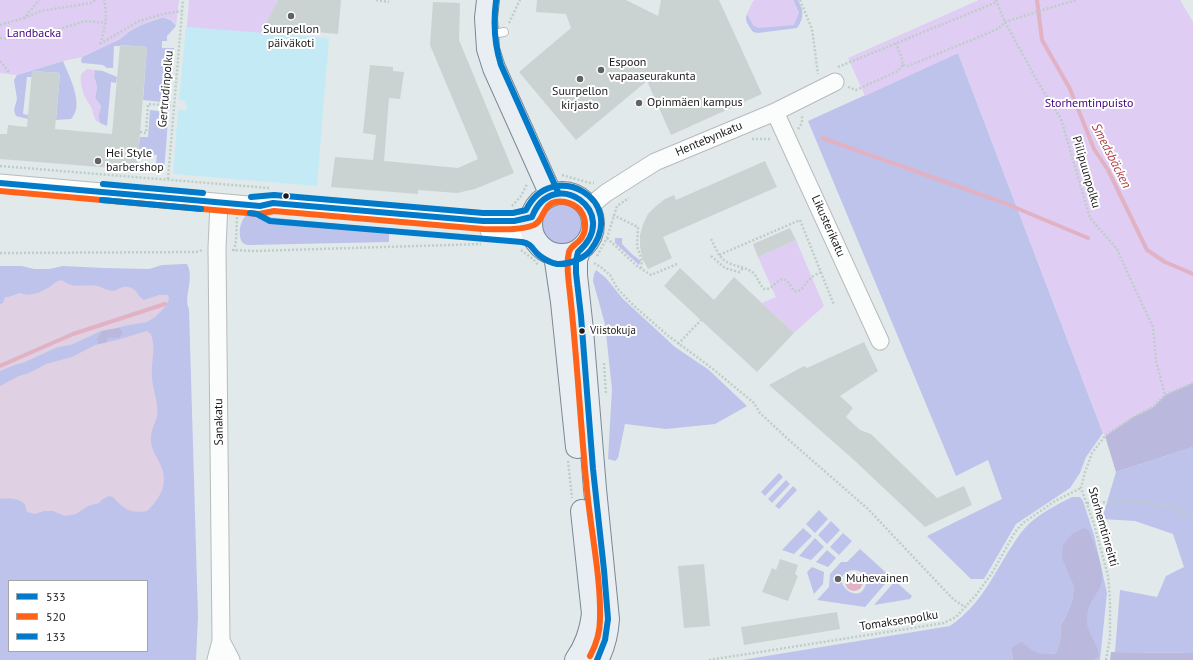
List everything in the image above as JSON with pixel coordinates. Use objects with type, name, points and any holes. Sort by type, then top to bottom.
[{"type":"main road","points":[[488,0],[495,34],[488,49],[494,68],[550,195]]},
{"type":"main road","points":[[565,193],[575,196],[589,207],[592,216],[593,231],[585,246],[588,261],[568,255],[556,255],[546,252],[538,245],[532,227],[536,208],[542,200],[550,195],[565,193]]},
{"type":"main road","points":[[556,255],[593,614],[591,629],[576,660]]},
{"type":"main road","points":[[588,261],[576,260],[576,275],[608,619],[607,636],[597,660]]},
{"type":"street","name":"Hentebynkatu","points":[[589,207],[606,193],[655,162],[775,112],[830,75]]},
{"type":"street","name":"Likusterikatu","points":[[775,112],[880,341]]},
{"type":"street","points":[[0,183],[260,206],[273,203],[483,221],[523,220],[532,227]]},
{"type":"street","name":"Sanakatu","points":[[216,660],[221,641],[216,248],[219,203]]},
{"type":"street","name":"Sanakatu","points":[[221,641],[231,660]]},
{"type":"path","points":[[24,18],[39,0]]},
{"type":"path","points":[[0,25],[41,11],[91,3],[95,0]]},
{"type":"path","points":[[104,0],[106,8],[106,23],[100,44],[139,21],[163,14],[182,11]]},
{"type":"path","name":"Gertrudinpolku","points":[[168,179],[183,0]]},
{"type":"path","points":[[376,0],[389,2]]},
{"type":"path","points":[[495,34],[520,0]]},
{"type":"path","points":[[800,0],[812,29],[818,76],[830,75],[907,38],[997,1]]},
{"type":"path","points":[[903,65],[908,66],[998,29],[1005,22],[1077,0]]},
{"type":"path","name":"Piilipuunpolku","points":[[997,1],[1005,22],[1039,84],[1061,119],[1090,218],[1117,249],[1153,326],[1156,361],[1165,395]]},
{"type":"path","points":[[0,38],[28,39],[85,21],[106,23]]},
{"type":"path","points":[[896,43],[903,65]]},
{"type":"path","points":[[0,61],[9,72]]},
{"type":"path","points":[[830,75],[856,90],[898,71],[903,65]]},
{"type":"path","points":[[140,132],[146,133],[148,104],[174,106]]},
{"type":"path","points":[[746,139],[770,138],[781,141],[787,138]]},
{"type":"path","points":[[0,166],[270,188]]},
{"type":"path","points":[[560,173],[563,176],[590,184],[598,182]]},
{"type":"path","points":[[632,196],[617,206],[606,238],[588,261],[602,268],[610,275],[617,288],[678,344],[714,369],[754,403],[760,413],[868,510],[953,599],[965,608]]},
{"type":"path","points":[[613,216],[638,227],[637,246],[642,261],[641,268]]},
{"type":"path","points":[[719,255],[800,220],[834,305]]},
{"type":"path","points":[[606,238],[651,275],[677,264]]},
{"type":"path","points":[[711,239],[719,255],[724,261],[752,272],[758,277],[763,288],[765,289],[768,289],[778,281],[784,279],[787,280],[795,291],[801,290],[811,277],[821,272]]},
{"type":"path","points":[[0,253],[196,252],[210,248],[254,251],[483,244]]},
{"type":"path","points":[[711,256],[725,268],[739,272],[743,268]]},
{"type":"path","points":[[678,344],[701,320]]},
{"type":"path","points":[[604,360],[606,397]]},
{"type":"path","name":"Storhemtinreitti","points":[[1106,660],[1110,638],[1110,600],[1108,576],[1094,524],[1081,488],[1085,472],[1092,453],[1105,436],[1133,417],[1153,407],[1165,395],[1193,383]]},
{"type":"path","name":"Tomaksenpolku","points":[[709,660],[944,623],[956,617],[976,595],[992,573],[1015,532],[1023,523],[1055,501],[1081,488]]},
{"type":"path","points":[[1087,503],[1134,501],[1174,507],[1193,519]]},
{"type":"shaded area","points":[[793,0],[798,0],[802,11],[802,18],[797,28],[758,33],[753,32],[747,23],[747,14],[754,26],[799,13]]},
{"type":"shaded area","points":[[161,18],[170,20],[176,26],[167,36],[167,41],[162,41],[162,48],[174,48],[170,103],[143,100],[147,47],[114,46],[113,68],[107,68],[103,65],[82,63],[82,57],[120,39],[141,25]]},
{"type":"shaded area","points":[[958,53],[1103,433],[1086,457],[1080,473],[1070,488],[1016,524],[984,579],[971,579],[927,536],[1002,499],[988,460],[956,476],[808,121]]},
{"type":"shaded area","points":[[63,61],[72,82],[76,98],[75,113],[71,119],[56,120],[60,73],[33,71],[32,77],[27,77],[23,114],[28,115],[28,119],[16,116],[14,110],[17,99],[14,80],[17,75]]},
{"type":"shaded area","points":[[95,70],[103,71],[117,77],[116,83],[111,82],[107,126],[100,123],[98,117],[101,106],[95,98],[97,87],[94,76]]},
{"type":"shaded area","points":[[165,107],[169,108],[164,172],[155,171],[157,155],[138,153],[140,137],[148,137],[150,110],[165,112]]},
{"type":"shaded area","points":[[558,204],[566,204],[574,207],[580,213],[583,225],[580,237],[574,243],[566,246],[558,246],[550,243],[544,237],[541,229],[541,221],[544,213],[550,207]]},
{"type":"shaded area","points":[[247,215],[389,229],[389,242],[247,245],[241,240],[240,228]]},
{"type":"shaded area","points":[[615,238],[622,238],[622,244],[641,261],[639,265],[615,243]]},
{"type":"shaded area","points":[[187,264],[190,276],[187,299],[189,309],[198,617],[196,660],[0,660],[0,266],[22,266],[34,269],[49,269],[63,266],[149,269],[162,265]]},
{"type":"shaded area","points":[[596,270],[606,278],[623,299],[675,347],[709,370],[747,406],[715,424],[666,429],[625,424],[618,458],[615,461],[608,459],[612,389],[605,324],[593,281]]},
{"type":"shaded area","points":[[62,280],[70,285],[93,285],[111,291],[128,287],[135,290],[144,300],[159,295],[168,295],[169,299],[166,306],[155,317],[147,322],[101,331],[71,345],[58,347],[25,362],[0,371],[0,304],[3,303],[5,297],[20,293],[28,295],[34,294]]},
{"type":"shaded area","points":[[118,326],[122,331],[119,338],[109,337],[107,339],[107,344],[98,345],[97,338],[104,329]]},
{"type":"shaded area","points":[[147,331],[151,334],[153,344],[152,381],[157,411],[157,416],[151,435],[151,442],[164,475],[161,493],[153,505],[147,511],[136,512],[128,510],[113,497],[109,496],[99,503],[88,506],[76,514],[65,516],[53,511],[44,511],[35,514],[27,512],[25,505],[20,501],[0,499],[0,386],[46,364],[72,357],[95,345]]},
{"type":"shaded area","points":[[1193,383],[1193,447],[1116,472],[1105,436],[1133,417],[1153,407],[1165,395]]},
{"type":"shaded area","points":[[1193,447],[1193,653],[1115,652],[1120,590],[1157,597],[1166,576],[1184,567],[1173,534],[1135,521],[1102,519],[1116,472]]},
{"type":"shaded area","points":[[779,473],[783,477],[765,496],[761,492]]},
{"type":"shaded area","points":[[786,480],[790,484],[772,503],[768,499]]},
{"type":"shaded area","points":[[793,486],[797,490],[779,509],[775,506]]},
{"type":"shaded area","points":[[1072,497],[1080,497],[1083,501],[1094,535],[1107,593],[1100,660],[1094,660],[1099,657],[1099,653],[1096,644],[1088,631],[1086,620],[1089,607],[1101,585],[1069,573],[1074,587],[1072,601],[1061,625],[1060,642],[1056,653],[1037,653],[1021,641],[1011,648],[1013,660],[742,660],[950,626],[973,606],[982,595],[1012,546],[1025,528],[1044,512]]},
{"type":"shaded area","points":[[819,510],[828,519],[815,533],[806,524]]},
{"type":"shaded area","points":[[831,521],[840,530],[827,544],[818,535]]},
{"type":"shaded area","points":[[803,528],[812,536],[794,554],[782,550]]},
{"type":"shaded area","points":[[1085,528],[1089,531],[1094,543],[1102,572],[1101,586],[1091,604],[1087,619],[1087,625],[1099,652],[1099,657],[1094,660],[1013,660],[1011,648],[1021,641],[1029,648],[1037,652],[1045,654],[1056,653],[1060,642],[1061,625],[1072,601],[1074,587],[1062,558],[1063,545],[1073,533]]},
{"type":"shaded area","points":[[843,533],[852,541],[839,555],[830,547]]},
{"type":"shaded area","points":[[815,538],[824,547],[811,560],[799,556]]},
{"type":"shaded area","points":[[860,549],[891,577],[865,607],[817,600],[829,587],[830,574],[841,562],[847,562]],"holes":[[[856,570],[862,574],[866,580],[866,583],[863,590],[858,593],[852,593],[846,589],[842,579],[845,574]]]},
{"type":"shaded area","points":[[827,550],[836,558],[828,567],[816,562]]},
{"type":"shaded area","points":[[812,567],[824,572],[823,584],[814,594],[807,572]]},
{"type":"shaded area","points":[[854,573],[860,576],[863,582],[860,588],[854,591],[848,588],[845,582],[848,576]]},
{"type":"shaded area","points":[[895,581],[912,596],[910,599],[874,605]]},
{"type":"shaded area","points":[[1111,652],[1193,653],[1193,660],[1110,660]]},
{"type":"sand","points":[[186,26],[329,38],[317,186],[173,174],[178,109],[185,111],[187,107],[185,101],[179,100]]},
{"type":"green space","name":"Landbacka","points":[[0,0],[179,0],[176,26],[173,21],[168,18],[161,18],[141,25],[120,39],[82,57],[63,61],[17,75],[0,73]]},
{"type":"green space","points":[[189,0],[278,0],[265,25],[264,33],[187,27]]},
{"type":"green space","points":[[793,0],[799,13],[794,25],[759,28],[754,26],[747,14],[753,1]]},
{"type":"green space","name":"Storhemtinpuisto","points":[[979,0],[1180,0],[1193,22],[1193,383],[1165,395],[1153,407],[1133,417],[1105,436],[958,53],[865,96],[848,58]]},
{"type":"green space","points":[[87,69],[95,70],[94,76],[97,87],[95,98],[101,106],[98,117],[100,123],[96,121],[82,89],[81,74]]},
{"type":"green space","points":[[796,240],[824,306],[794,333],[762,303],[776,297],[758,257]]},
{"type":"building","points":[[278,0],[341,0],[338,34],[303,31],[302,35],[279,34],[279,26],[265,25]]},
{"type":"building","points":[[537,0],[626,0],[658,16],[661,0],[719,0],[762,94],[671,135],[647,81],[576,140],[519,72],[571,28],[566,14],[536,12]]},
{"type":"building","points":[[433,2],[460,3],[459,40],[514,173],[475,189],[457,193],[418,190],[418,194],[331,187],[335,157],[373,160],[376,135],[363,133],[370,65],[393,67],[393,71],[404,72],[400,99],[389,98],[384,161],[458,168],[478,159],[430,45]]},
{"type":"building","points":[[120,45],[147,47],[137,170],[0,159],[0,134],[7,134],[8,125],[27,127],[32,71],[60,73],[55,129],[112,134]]},
{"type":"building","points":[[765,161],[777,187],[663,237],[672,258],[648,269],[642,258],[640,235],[648,214],[656,206],[665,199],[674,195],[676,200]]},
{"type":"building","points":[[790,228],[796,240],[758,257],[753,244]]},
{"type":"building","points":[[680,268],[714,300],[734,277],[794,333],[757,372],[664,286]]},
{"type":"building","points":[[864,342],[878,371],[840,396],[853,408],[846,417],[860,430],[871,434],[937,498],[964,486],[972,505],[925,527],[855,461],[769,385],[804,366],[807,368]]},
{"type":"building","points":[[780,559],[798,565],[795,574],[798,576],[788,601],[762,592],[772,568],[776,570]]},
{"type":"building","points":[[704,564],[710,626],[684,628],[678,566]]},
{"type":"building","points":[[837,612],[840,629],[744,645],[741,627]]},
{"type":"waterway","name":"Smedsbäcken","points":[[1037,0],[1042,40],[1070,89],[1094,149],[1108,170],[1147,250],[1165,262],[1193,274]]},
{"type":"waterway","points":[[822,138],[1002,202],[1088,238]]},
{"type":"waterway","points":[[0,366],[73,334],[165,304]]},
{"type":"transit line","name":"133","points":[[496,1],[495,33],[501,65],[558,192]]},
{"type":"transit line","name":"533","points":[[0,183],[260,206],[273,203],[483,221],[514,221],[532,217],[542,202],[554,194],[567,194],[580,200],[589,209],[593,222],[590,237],[578,252],[576,273],[608,619],[605,640],[597,660]]},
{"type":"transit line","name":"133","points":[[103,184],[203,193]]},
{"type":"transit line","name":"133","points":[[250,213],[257,214],[270,221],[522,242],[530,246],[537,254],[550,262],[557,264],[579,259],[590,251],[600,232],[601,216],[594,202],[583,192],[568,186],[553,187],[538,194],[526,210],[513,213],[483,213],[274,195],[251,197]]},
{"type":"transit line","name":"520","points":[[0,191],[259,214],[274,211],[483,229],[515,229],[534,225],[541,219],[545,210],[552,203],[567,202],[577,207],[584,218],[585,230],[582,238],[570,250],[568,256],[568,268],[582,438],[600,603],[600,624],[596,643],[590,656]]},
{"type":"transit line","name":"133","points":[[102,200],[201,209]]},
{"type":"place","name":"Suurpellon päiväkoti","points":[[291,16]]},
{"type":"place","name":"Espoon vapaaseurakunta","points":[[601,70]]},
{"type":"place","name":"Suurpellon kirjasto","points":[[580,79]]},
{"type":"place","name":"Opinmäen kampus","points":[[639,103]]},
{"type":"place","name":"Hei Style barbershop","points":[[98,161]]},
{"type":"place","name":"Viistokuja","points":[[582,331]]},
{"type":"place","name":"Muhevainen","points":[[838,579]]}]
